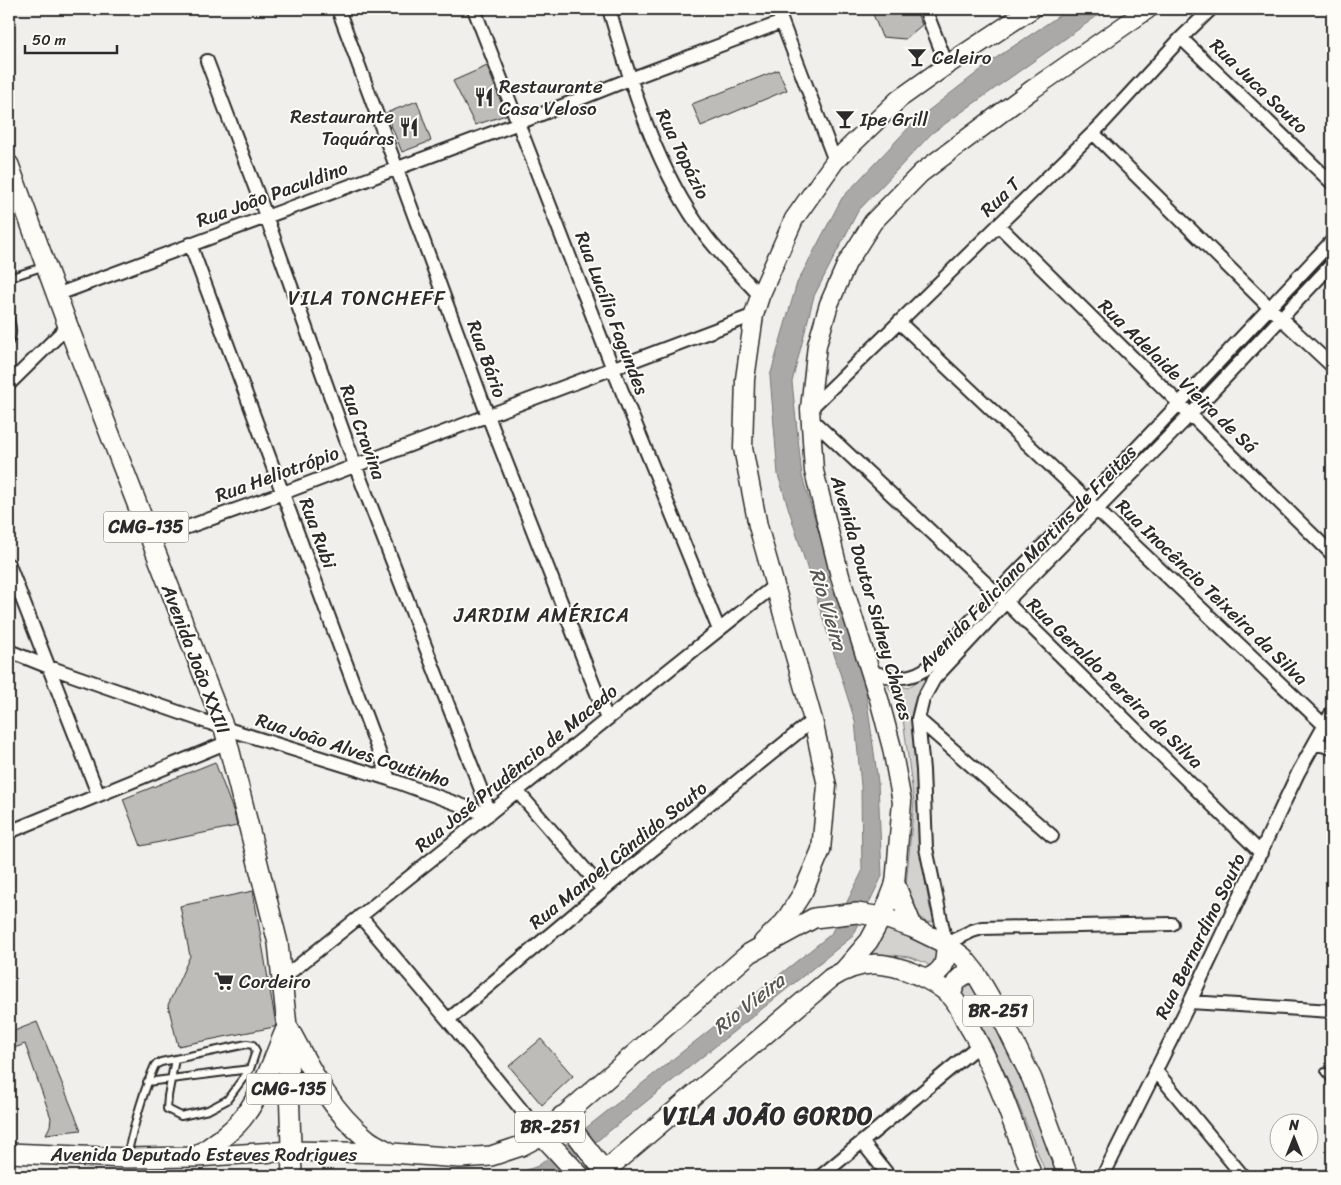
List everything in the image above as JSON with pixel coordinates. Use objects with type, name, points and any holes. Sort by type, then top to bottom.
[{"type":"main road","points":[[750,953],[784,922],[803,892],[821,850],[827,786],[813,720],[758,526],[744,448],[745,379],[754,315],[760,296],[794,219],[835,161],[899,99],[1032,9]]},
{"type":"main road","name":"Avenida Doutor Sidney Chaves","points":[[843,971],[869,941],[895,884],[902,802],[892,748],[840,576],[814,472],[810,413],[817,345],[829,304],[847,264],[874,222],[921,173],[1032,89],[1148,9]]},
{"type":"main road","name":"Avenida João XXIII","points":[[9,164],[56,295],[226,735],[278,943],[287,1026],[292,1174]]},
{"type":"main road","points":[[895,884],[914,928]]},
{"type":"main road","name":"Avenida Deputado Esteves Rodrigues","points":[[9,1153],[127,1158],[196,1157],[292,1152],[392,1153],[460,1158],[491,1156],[545,1139],[750,953],[814,918],[857,913],[882,916],[914,928],[946,944],[963,957],[975,972],[1004,1022],[1032,1078],[1068,1176]]},
{"type":"main road","points":[[927,980],[942,969],[945,963],[946,944]]},
{"type":"main road","name":"BR-251","points":[[603,1172],[831,978],[843,971],[863,965],[878,964],[898,967],[927,980],[951,996],[980,1044],[1006,1102],[1032,1176]]},
{"type":"main road","points":[[951,996],[956,981],[961,976],[975,972]]},
{"type":"main road","points":[[287,1026],[322,1089],[349,1123],[368,1140],[392,1153]]},
{"type":"main road","points":[[196,1157],[229,1132],[245,1116],[256,1096],[287,1026]]},
{"type":"main road","points":[[566,1121],[603,1172]]},
{"type":"main road","points":[[545,1139],[580,1176]]},
{"type":"street","name":"Rua Bário","points":[[338,9],[488,416],[607,719]]},
{"type":"street","name":"Rua Lucílio Fagundes","points":[[474,9],[613,368],[718,630]]},
{"type":"street","name":"Rua Topázio","points":[[608,9],[630,79],[655,147],[684,203],[711,242],[760,296]]},
{"type":"street","points":[[777,9],[835,161]]},
{"type":"street","points":[[925,9],[947,65]]},
{"type":"street","name":"Rua T","points":[[810,413],[899,322],[1093,133],[1181,38],[1211,9]]},
{"type":"street","name":"Rua João Paculdino","points":[[56,295],[519,123],[782,22]]},
{"type":"street","name":"Rua Juca Souto","points":[[1181,38],[1332,183]]},
{"type":"street","name":"Rua Cravina","points":[[207,61],[266,216],[355,465],[489,814]]},
{"type":"street","points":[[1093,133],[1270,308],[1332,366]]},
{"type":"street","name":"Rua Adelaide Vieira de Sá","points":[[998,225],[1332,554]]},
{"type":"street","name":"Avenida Feliciano Martins de Freitas","points":[[870,671],[885,677],[910,677],[924,670],[940,656],[996,593],[1180,404],[1332,241]]},
{"type":"street","name":"Rua Rubi","points":[[190,244],[389,779]]},
{"type":"street","name":"Avenida Feliciano Martins de Freitas","points":[[946,944],[926,848],[923,770],[918,719],[923,699],[934,679],[1006,602],[1191,414],[1332,264]]},
{"type":"street","name":"Rua Heliotrópio","points":[[151,540],[283,493],[754,315]]},
{"type":"street","name":"Rua Inocêncio Teixeira da Silva","points":[[899,322],[1324,725]]},
{"type":"street","points":[[9,384],[68,326]]},
{"type":"street","name":"Rua Geraldo Pereira da Silva","points":[[810,413],[1006,602],[1261,853]]},
{"type":"street","points":[[9,565],[98,794]]},
{"type":"street","name":"Rua José Prudêncio de Macedo","points":[[282,978],[774,586]]},
{"type":"street","name":"Rua João Alves Coutinho","points":[[11,653],[226,735],[389,779],[489,814]]},
{"type":"street","name":"Rua Bernardino Souto","points":[[1103,1176],[1190,1002],[1298,773],[1332,712]]},
{"type":"street","points":[[918,719],[1052,836]]},
{"type":"street","name":"Rua Manoel Cândido Souto","points":[[448,1020],[603,890],[813,720]]},
{"type":"street","points":[[9,832],[98,794],[226,735]]},
{"type":"street","points":[[1315,743],[1332,748]]},
{"type":"street","points":[[517,791],[603,890]]},
{"type":"street","points":[[360,916],[545,1139]]},
{"type":"street","points":[[946,944],[972,930],[982,928],[1172,924]]},
{"type":"street","points":[[1190,1002],[1332,1011]]},
{"type":"street","points":[[821,1176],[980,1044]]},
{"type":"street","points":[[1156,1070],[1243,1176]]},
{"type":"street","points":[[862,1142],[889,1176]]},
{"type":"lane","points":[[9,278],[46,266]]},
{"type":"lane","points":[[9,315],[12,328],[9,342]]},
{"type":"lane","points":[[127,1158],[132,1133],[147,1082],[155,1065],[175,1059],[247,1044],[253,1045],[256,1051],[250,1070],[227,1100],[208,1110],[181,1116],[167,1108],[175,1059]]},
{"type":"lane","points":[[147,1082],[250,1070]]},
{"type":"lane","points":[[1324,1072],[1332,1080]]},
{"type":"shaded area","points":[[936,668],[922,685],[912,712],[915,728],[923,834],[922,862],[930,908],[934,919],[932,922],[926,922],[917,914],[906,885],[914,802],[902,711],[886,682],[908,688]]},
{"type":"shaded area","points":[[885,926],[921,938],[961,965],[953,971],[950,980],[924,962],[909,957],[892,955],[870,956],[883,935]]},
{"type":"shaded area","points":[[970,980],[1012,1054],[1061,1176],[1047,1176],[998,1057],[974,1012],[960,991]]},
{"type":"water","name":"Rio Vieira","points":[[1069,9],[1107,9],[932,133],[858,211],[814,296],[792,382],[802,476],[865,686],[878,782],[882,876],[853,936],[557,1173],[549,1176],[510,1176],[538,1166],[831,934],[862,872],[861,786],[855,721],[778,475],[770,376],[797,283],[842,198],[915,121],[996,58]]},
{"type":"building","points":[[871,9],[915,9],[922,25],[905,39],[882,37]]},
{"type":"building","name":"Restaurante Casa Veloso","points":[[487,66],[506,115],[475,125],[453,81]]},
{"type":"building","points":[[778,70],[787,90],[701,126],[692,104]]},
{"type":"building","name":"Restaurante Taquáras","points":[[417,101],[431,141],[402,152],[386,113]]},
{"type":"building","points":[[215,762],[237,826],[141,846],[123,799]]},
{"type":"building","name":"Cordeiro","points":[[253,891],[276,1025],[274,1027],[178,1046],[168,1005],[190,956],[180,906]]},
{"type":"building","points":[[37,1022],[81,1130],[46,1134],[51,1118],[25,1044],[9,1050],[9,1033]]},
{"type":"building","points":[[541,1039],[573,1076],[542,1105],[509,1066]]},
{"type":"place","name":"Celeiro","points":[[917,57]]},
{"type":"place","name":"Restaurante Casa Veloso","points":[[484,97]]},
{"type":"place","name":"Ipe Grill","points":[[845,119]]},
{"type":"place","name":"Restaurante Taquáras","points":[[409,127]]},
{"type":"place","name":"Cordeiro","points":[[224,981]]},
{"type":"district","name":"VILA TONCHEFF","points":[[367,298]]},
{"type":"district","name":"JARDIM AMÉRICA","points":[[542,615]]},
{"type":"district","name":"VILA JOÃO GORDO","points":[[768,1116]]}]
